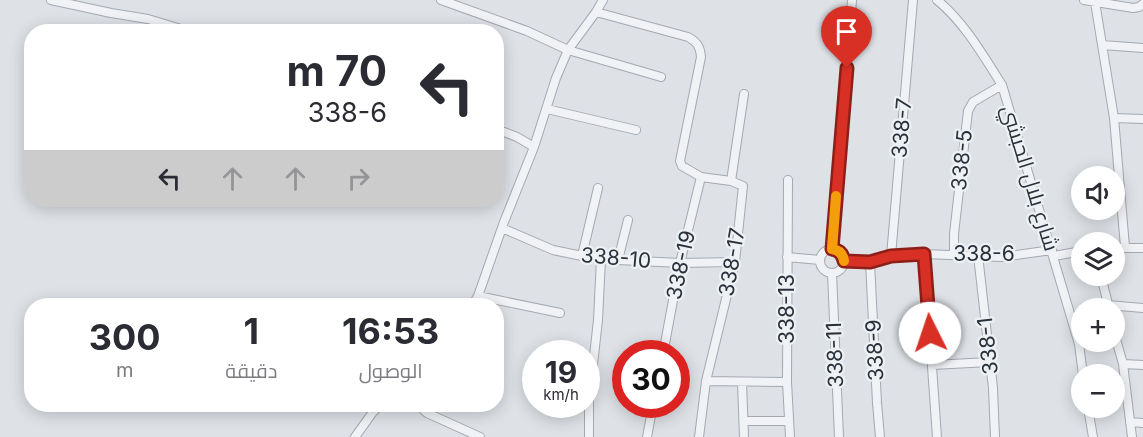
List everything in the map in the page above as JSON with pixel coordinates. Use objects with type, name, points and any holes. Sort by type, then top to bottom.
[{"type":"street","points":[[51,0],[165,24]]},
{"type":"street","points":[[441,0],[527,31],[568,50],[661,77]]},
{"type":"street","points":[[488,298],[478,296],[534,147],[556,78],[568,50],[603,0]]},
{"type":"street","points":[[832,249],[852,0]]},
{"type":"street","name":"338-7","points":[[891,256],[913,0]]},
{"type":"street","name":"شارع بلال الحبشي","points":[[937,0],[962,26],[1002,85],[1079,344],[1082,364]]},
{"type":"street","points":[[1084,0],[1133,8],[1143,4]]},
{"type":"street","points":[[1095,2],[1114,118],[1124,232]]},
{"type":"street","points":[[596,12],[688,37],[700,47],[701,57],[680,161],[682,166],[701,177],[732,182],[744,94]]},
{"type":"street","points":[[1102,45],[1143,48]]},
{"type":"street","name":"338-5","points":[[954,254],[954,234],[968,111],[970,104],[1002,85]]},
{"type":"street","points":[[547,109],[636,129]]},
{"type":"street","points":[[1114,118],[1143,119]]},
{"type":"street","points":[[504,132],[534,147]]},
{"type":"street","name":"338-19","points":[[666,340],[680,264],[701,177]]},
{"type":"street","name":"338-13","points":[[788,180],[787,382],[790,437]]},
{"type":"street","name":"338-17","points":[[699,437],[706,381],[735,262],[743,186],[732,182]]},
{"type":"street","points":[[582,256],[598,188]]},
{"type":"street","points":[[618,260],[628,220]]},
{"type":"street","name":"338-10","points":[[502,228],[553,250],[601,259],[680,264],[735,262]]},
{"type":"street","points":[[1125,247],[1143,248]]},
{"type":"street","points":[[832,249],[839,251],[844,258],[842,268],[836,273],[822,268],[820,260],[826,251],[832,249]]},
{"type":"street","name":"338-6","points":[[844,261],[870,262],[891,256],[924,254],[1002,256],[1071,252]]},
{"type":"street","points":[[924,254],[937,437]]},
{"type":"street","name":"338-1","points":[[978,255],[990,363],[995,437]]},
{"type":"street","points":[[788,257],[820,260]]},
{"type":"street","points":[[589,437],[588,400],[598,320],[601,259]]},
{"type":"street","name":"338-9","points":[[870,262],[880,437]]},
{"type":"street","name":"338-11","points":[[832,273],[839,437]]},
{"type":"street","points":[[504,301],[560,313]]},
{"type":"street","points":[[1125,307],[1143,308]]},
{"type":"street","points":[[1120,352],[1123,364]]},
{"type":"street","points":[[932,365],[990,363]]},
{"type":"street","points":[[1125,364],[1143,366]]},
{"type":"street","points":[[706,381],[787,382]]},
{"type":"street","points":[[1125,381],[1132,437]]},
{"type":"street","points":[[742,382],[744,437]]},
{"type":"street","points":[[356,437],[373,412]]},
{"type":"street","points":[[426,412],[480,437]]},
{"type":"street","points":[[647,437],[651,418]]},
{"type":"street","points":[[1090,418],[1093,437]]},
{"type":"street","points":[[744,422],[789,421]]},
{"type":"street","points":[[1130,422],[1143,423]]},
{"type":"slow traffic","points":[[836,196],[832,249],[842,254],[844,261]]},
{"type":"route","points":[[847,68],[832,249],[842,254],[844,261],[870,262],[891,256],[924,254],[930,333]]}]
